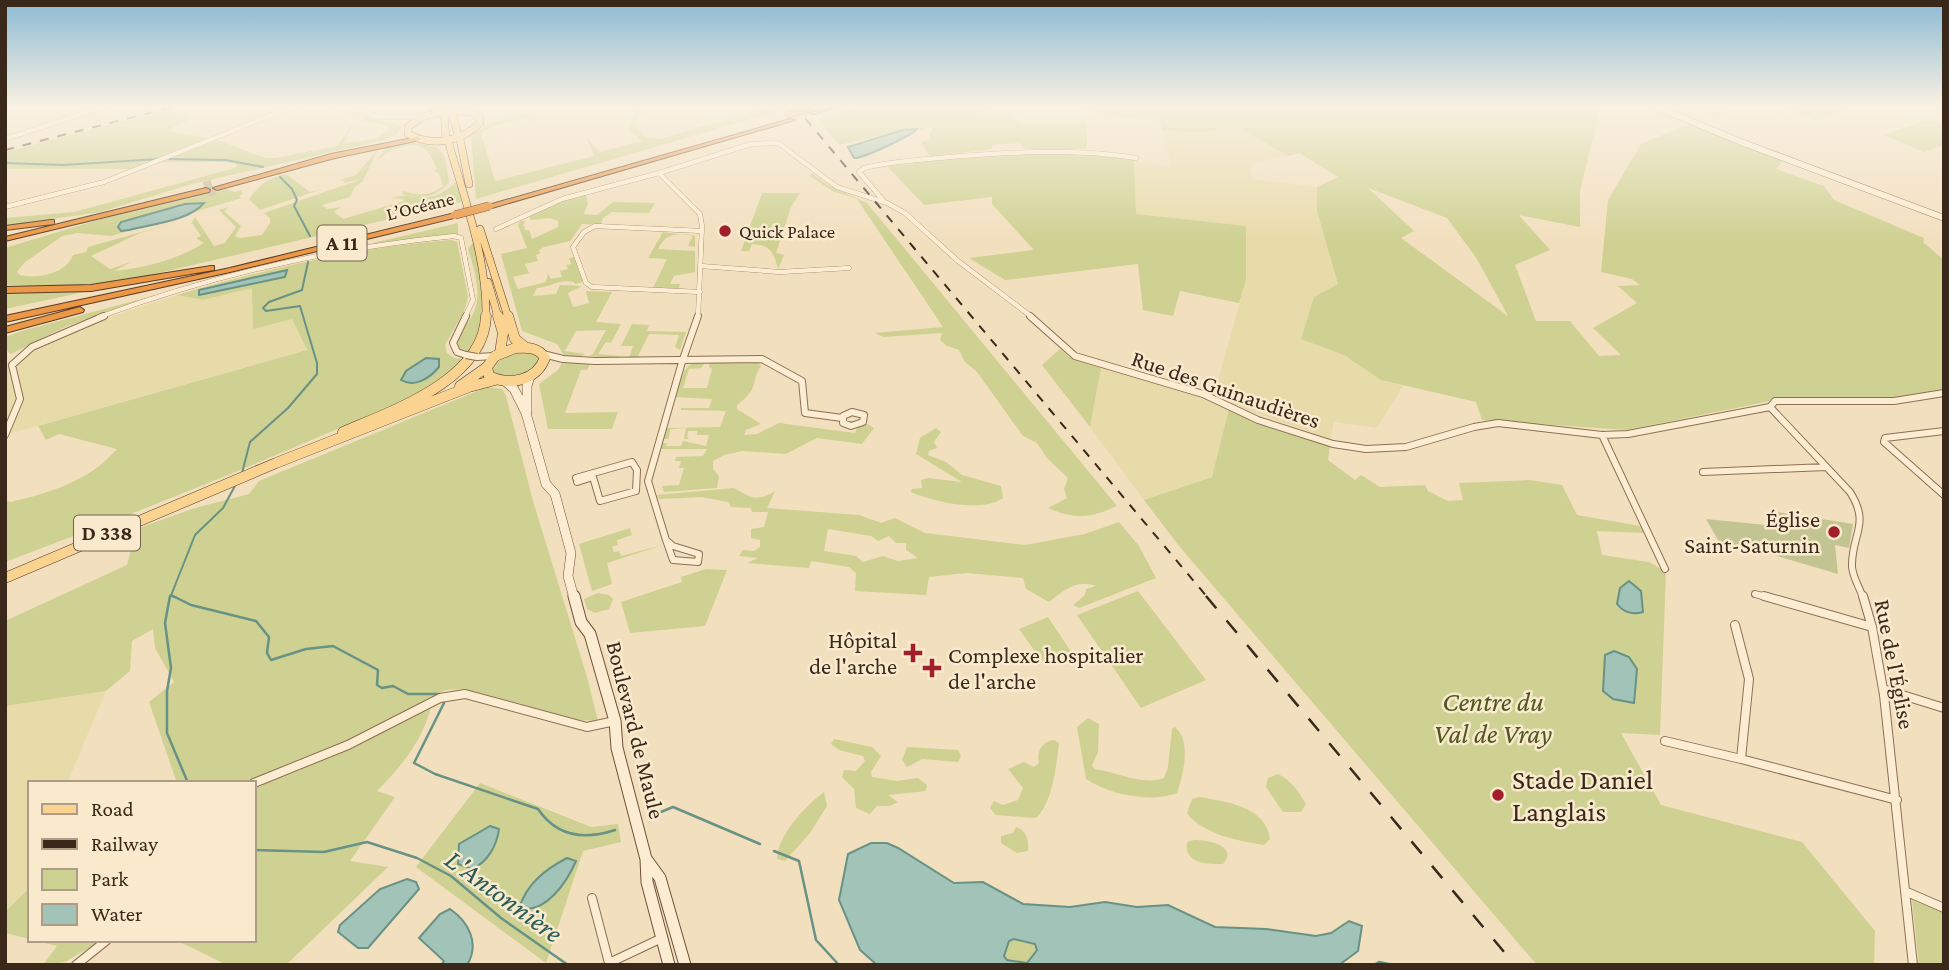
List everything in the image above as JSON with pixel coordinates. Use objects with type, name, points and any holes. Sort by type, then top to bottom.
[{"type":"highway","points":[[5,238],[354,150]]},
{"type":"highway","points":[[216,186],[362,150]]},
{"type":"highway","name":"L’Océane","points":[[5,319],[230,270],[488,203],[673,150]]},
{"type":"highway","points":[[193,191],[206,189]]},
{"type":"highway","name":"L’Océane","points":[[5,313],[454,212]]},
{"type":"highway","points":[[5,228],[106,214]]},
{"type":"highway","points":[[5,245],[106,214]]},
{"type":"highway","points":[[5,289],[26,291],[108,285],[211,268]]},
{"type":"highway","points":[[5,330],[230,270]]},
{"type":"main road","name":"D 338","points":[[450,150],[464,178],[512,333],[517,342],[525,347]]},
{"type":"main road","name":"D 338","points":[[276,463],[415,399],[437,386],[469,358],[482,338],[486,316],[461,150]]},
{"type":"main road","name":"D 338","points":[[464,178],[470,150]]},
{"type":"main road","name":"D 338","points":[[476,241],[503,333],[498,355]]},
{"type":"main road","points":[[525,347],[543,354],[545,360],[542,367],[530,376],[500,380],[488,374],[487,366],[498,355],[525,347]]},
{"type":"main road","name":"D 338","points":[[311,449],[458,386],[487,366]]},
{"type":"main road","name":"Boulevard de Maule","points":[[527,413],[527,386],[530,376]]},
{"type":"main road","name":"D 338","points":[[5,578],[276,463],[469,387],[500,380]]},
{"type":"main road","name":"Boulevard de Maule","points":[[500,380],[514,389],[527,413],[546,484],[555,494],[571,553],[568,576],[581,622],[590,634],[615,721],[617,748],[646,859],[648,882],[669,965]]},
{"type":"main road","name":"Boulevard de Maule","points":[[646,859],[660,878],[685,965]]},
{"type":"main road","points":[[662,938],[675,931]]},
{"type":"street","points":[[5,208],[104,182],[184,150]]},
{"type":"street","name":"Rue des Guinaudières","points":[[659,173],[731,150]]},
{"type":"street","name":"Rue des Guinaudières","points":[[788,150],[837,187],[884,202],[908,216],[958,261],[1024,310],[1075,356],[1203,394],[1258,420],[1356,448],[1416,445],[1474,427],[1498,423],[1602,435],[1649,432],[1770,407],[1775,401],[1894,401],[1944,393]]},
{"type":"street","points":[[1765,150],[1944,218]]},
{"type":"street","points":[[884,202],[859,173],[864,168],[918,160],[1023,151],[1086,151],[1136,158]]},
{"type":"street","points":[[495,229],[562,199],[659,173],[700,214],[700,311],[648,481],[666,540],[673,560],[698,562],[699,554],[673,546],[666,540]]},
{"type":"street","points":[[700,292],[592,287],[586,284],[573,247],[583,232],[595,226],[702,231]]},
{"type":"street","points":[[5,435],[20,399],[12,365],[20,354],[41,341],[96,318],[197,286],[366,246],[454,236],[461,238],[473,300],[453,344],[457,352],[466,355],[498,355]]},
{"type":"street","points":[[701,267],[780,272],[849,268]]},
{"type":"street","points":[[543,354],[563,359],[768,361],[802,381],[805,413],[842,418]]},
{"type":"street","points":[[477,357],[487,366]]},
{"type":"street","points":[[542,367],[563,359]]},
{"type":"street","name":"Rue de l'Église","points":[[1770,407],[1860,506],[1860,531],[1852,564],[1871,627],[1883,689],[1913,965]]},
{"type":"street","points":[[1943,494],[1884,442],[1885,439],[1902,435],[1944,431]]},
{"type":"street","points":[[1602,435],[1665,569]]},
{"type":"street","points":[[632,461],[637,470],[636,491],[600,501],[593,477],[577,480],[632,461]]},
{"type":"street","points":[[1703,472],[1826,467]]},
{"type":"street","points":[[1755,594],[1871,627]]},
{"type":"street","points":[[1735,625],[1749,679],[1741,759]]},
{"type":"street","points":[[1883,689],[1944,708]]},
{"type":"street","points":[[256,782],[348,745],[443,697],[465,694],[587,727],[615,721]]},
{"type":"street","points":[[1665,741],[1897,800]]},
{"type":"street","points":[[1907,892],[1944,908]]},
{"type":"street","points":[[592,898],[608,963],[662,938]]},
{"type":"street","points":[[76,965],[105,942]]},
{"type":"shaded area","points":[[1167,150],[1278,150],[1288,156],[1256,162],[1251,168],[1252,179],[1317,187],[1317,211],[1338,284],[1301,338],[1344,355],[1381,380],[1403,386],[1377,428],[1334,422],[1331,439],[1252,412],[1214,395],[1246,280],[1136,214],[1134,161],[1171,166]]},
{"type":"shaded area","points":[[252,288],[292,319],[307,350],[5,435],[5,363],[106,318],[177,295],[203,300]]},
{"type":"shaded area","points":[[1101,368],[1190,393],[1229,409],[1212,477],[1144,500],[1090,427]]},
{"type":"shaded area","points":[[106,691],[68,781],[28,781],[28,889],[5,912],[5,706]]},
{"type":"green space","points":[[178,150],[133,169],[5,169],[5,152]]},
{"type":"green space","points":[[191,150],[245,150],[265,158],[315,150],[339,150],[192,184],[100,212],[5,226],[5,218],[74,212],[235,168],[237,165],[228,162],[161,162]]},
{"type":"green space","points":[[377,150],[363,181],[355,187],[350,197],[322,205],[327,209],[341,207],[334,212],[343,219],[404,201],[392,198],[437,195],[456,182],[462,202],[129,280],[80,287],[5,285],[5,248],[101,219],[227,189],[234,192],[241,190],[243,193],[239,197],[242,198],[192,213],[203,203],[185,205],[122,222],[165,220],[111,236],[77,233],[62,236],[24,263],[17,272],[27,276],[51,274],[64,267],[73,255],[86,252],[88,247],[177,222],[140,233],[91,256],[110,269],[131,262],[114,271],[138,267],[172,258],[204,243],[196,238],[201,236],[191,224],[195,217],[214,246],[225,243],[236,227],[219,210],[228,207],[225,212],[241,226],[235,236],[239,238],[262,235],[270,223],[270,218],[264,213],[362,179],[343,183],[345,181],[339,180],[356,175]]},
{"type":"green space","points":[[384,150],[393,150],[386,154],[376,162]]},
{"type":"green space","points":[[426,150],[442,152],[449,182],[434,194],[415,197],[402,194],[404,191],[414,194],[429,193],[443,186],[439,173],[433,171],[437,169]]},
{"type":"green space","points":[[472,150],[486,150],[495,181],[594,156],[592,150],[644,150],[476,199]]},
{"type":"green space","points":[[926,150],[982,150],[930,157]]},
{"type":"green space","points":[[1278,150],[1590,150],[1580,190],[1580,227],[1519,215],[1550,250],[1515,265],[1536,321],[1570,321],[1599,356],[1621,355],[1593,328],[1637,303],[1618,286],[1640,285],[1632,279],[1601,272],[1608,200],[1637,150],[1760,150],[1784,159],[1776,169],[1824,186],[1834,200],[1924,238],[1923,242],[1944,260],[1944,390],[1892,399],[1785,398],[1627,430],[1482,420],[1476,402],[1381,380],[1344,355],[1301,339],[1314,297],[1338,284],[1317,211],[1317,187],[1338,177],[1299,153],[1288,156]],"holes":[[[1368,188],[1447,218],[1477,259],[1508,316],[1401,238],[1414,231]]]},
{"type":"green space","points":[[1082,153],[1134,160],[1136,214],[1246,226],[1246,280],[1239,303],[1180,291],[1173,316],[1143,310],[1138,264],[1005,280],[969,258],[1034,250],[992,204],[992,197],[924,205],[887,166],[997,154]]},
{"type":"green space","points":[[812,173],[828,185],[867,203],[1117,506],[1083,516],[1048,508],[1067,498],[1064,489],[1068,478],[1047,458],[1037,443],[1023,436],[977,372],[965,362],[959,350],[940,340],[942,333],[884,337],[874,333],[943,327],[857,199],[832,191],[810,176]]},
{"type":"green space","points":[[286,174],[310,192],[322,189],[260,210],[249,199],[265,182]]},
{"type":"green space","points":[[762,193],[800,193],[791,207],[776,253],[784,255],[778,269],[773,254],[764,246],[752,244],[749,251],[741,251]]},
{"type":"green space","points":[[586,194],[588,204],[584,214],[597,215],[613,202],[655,203],[649,213],[612,212],[603,218],[601,225],[582,224],[570,241],[538,251],[541,253],[536,255],[538,261],[525,264],[529,273],[513,277],[518,289],[546,282],[548,273],[551,279],[562,277],[560,271],[568,269],[566,265],[571,264],[569,258],[574,257],[583,282],[563,282],[537,288],[533,296],[556,294],[560,285],[582,286],[568,293],[573,307],[589,303],[586,291],[612,292],[596,322],[621,324],[611,343],[606,342],[598,354],[620,356],[619,358],[589,356],[593,354],[606,330],[576,331],[565,351],[585,354],[579,357],[564,355],[557,344],[522,331],[501,254],[527,248],[518,225],[520,221],[526,221],[523,224],[525,230],[529,230],[532,239],[558,227],[558,221],[550,218],[531,220],[529,216]]},
{"type":"green space","points":[[458,223],[458,234],[369,244]]},
{"type":"green space","points":[[663,232],[682,234],[665,239],[658,249],[695,251],[695,272],[674,276],[670,284],[680,284],[678,290],[653,288],[667,259],[648,258]]},
{"type":"green space","points":[[693,236],[695,247],[688,246]]},
{"type":"green space","points":[[451,240],[457,242],[468,296],[465,309],[445,345],[447,353],[454,358],[464,359],[450,372],[418,393],[382,411],[208,483],[5,562],[5,500],[11,502],[69,484],[94,469],[117,449],[59,434],[46,440],[38,426],[307,350],[292,319],[253,329],[252,288],[203,300],[177,295],[313,260]],"holes":[[[286,270],[285,277],[199,295],[200,290]]]},
{"type":"green space","points":[[474,242],[482,313],[476,340],[469,352],[458,348],[458,343],[460,334],[476,307],[476,282],[468,249]]},
{"type":"green space","points":[[198,284],[67,326],[11,354],[5,349],[5,337],[25,330]]},
{"type":"green space","points":[[98,289],[5,309],[5,291]]},
{"type":"green space","points":[[632,324],[649,325],[647,331],[686,332],[680,350],[675,347],[679,335],[649,334],[637,358],[629,358],[633,346],[621,346]]},
{"type":"green space","points":[[1060,349],[1069,357],[1101,368],[1090,427],[1042,365]]},
{"type":"green space","points":[[532,351],[539,358],[539,362],[529,372],[512,377],[492,373],[492,364],[509,352]]},
{"type":"green space","points":[[758,362],[761,366],[752,389],[737,405],[737,409],[761,424],[746,430],[744,435],[757,434],[779,423],[855,433],[857,428],[867,424],[874,428],[862,444],[817,438],[786,454],[742,451],[724,455],[713,461],[713,469],[719,476],[717,488],[664,492],[662,486],[679,485],[684,468],[679,468],[681,461],[675,461],[676,457],[703,456],[707,449],[661,449],[662,443],[667,443],[666,446],[681,446],[683,441],[706,446],[709,435],[697,435],[697,431],[688,431],[689,439],[684,439],[686,428],[671,429],[668,439],[663,439],[666,428],[720,427],[726,411],[681,410],[709,408],[712,399],[673,397],[687,368],[696,363],[704,364],[701,368],[689,369],[683,388],[707,388],[712,369],[709,367],[710,363]]},
{"type":"green space","points":[[562,363],[590,364],[587,370],[581,370],[565,413],[618,412],[612,429],[548,429],[539,384],[558,370]]},
{"type":"green space","points":[[487,387],[502,389],[598,721],[579,720],[464,689],[446,690],[433,696],[426,723],[413,748],[377,791],[395,797],[350,861],[388,867],[286,965],[227,965],[180,942],[256,942],[256,781],[176,781],[149,702],[174,682],[155,648],[153,629],[132,641],[130,671],[106,691],[5,706],[5,621],[127,565],[136,529],[195,508],[249,494],[259,481]]},
{"type":"green space","name":"Centre du Val de Vray","points":[[1229,409],[1255,423],[1330,446],[1328,460],[1355,480],[1361,475],[1380,487],[1425,485],[1428,491],[1448,501],[1463,500],[1459,483],[1529,480],[1562,485],[1577,515],[1640,526],[1644,533],[1597,531],[1602,555],[1649,562],[1666,572],[1660,735],[1621,733],[1661,805],[1802,842],[1875,931],[1874,965],[1537,965],[1179,546],[1144,500],[1212,477]]},
{"type":"green space","points":[[936,428],[941,432],[934,442],[937,448],[929,451],[928,455],[946,462],[962,475],[1001,486],[1003,498],[983,505],[970,505],[944,502],[911,492],[912,489],[922,488],[921,480],[928,478],[962,482],[916,454],[920,438]]},
{"type":"green space","points":[[734,488],[759,498],[775,491],[767,508],[859,515],[881,523],[895,518],[925,533],[1025,545],[1085,534],[1119,522],[1139,546],[1156,578],[1079,608],[1073,605],[1085,595],[1086,589],[1096,586],[1077,585],[1049,602],[1026,589],[1023,578],[966,573],[929,577],[926,595],[855,591],[856,573],[849,567],[811,561],[809,568],[747,563],[758,558],[739,556],[743,550],[754,551],[760,547],[760,540],[751,538],[751,529],[764,527],[768,512],[752,512],[751,508],[731,507],[728,502],[702,497],[659,499],[657,495]],"holes":[[[828,529],[871,536],[878,541],[889,536],[896,543],[906,543],[906,550],[918,558],[898,561],[883,556],[863,562],[856,556],[824,551]]]},
{"type":"green space","points":[[1770,511],[1853,524],[1849,548],[1835,545],[1838,574],[1757,550],[1722,547],[1706,519],[1776,526]]},
{"type":"green space","points":[[630,528],[632,535],[617,540],[618,545],[612,547],[614,552],[619,551],[621,556],[663,545],[607,563],[612,584],[592,591],[579,544]]},
{"type":"green space","points":[[706,569],[727,570],[705,626],[630,633],[621,602],[682,582],[681,577]]},
{"type":"green space","points":[[1138,591],[1206,680],[1141,708],[1077,615]]},
{"type":"green space","points":[[598,593],[609,595],[613,599],[609,609],[595,613],[587,609],[584,599]]},
{"type":"green space","points":[[1048,617],[1072,653],[1044,664],[1019,629]]},
{"type":"green space","points":[[1088,718],[1099,724],[1098,752],[1092,765],[1095,769],[1148,780],[1164,778],[1168,767],[1172,729],[1175,727],[1185,749],[1177,793],[1155,797],[1131,796],[1086,779],[1077,727]]},
{"type":"green space","points":[[834,739],[872,747],[881,756],[871,772],[872,777],[897,781],[918,778],[927,785],[926,791],[888,795],[898,802],[890,806],[877,806],[870,814],[856,808],[854,789],[842,777],[844,770],[856,771],[865,761],[863,756],[839,750],[831,744]]},
{"type":"green space","points":[[1054,740],[1059,743],[1055,773],[1042,811],[1036,818],[996,815],[990,808],[994,801],[1003,805],[1018,800],[1023,788],[1008,769],[1024,762],[1034,767],[1039,763],[1041,747]]},
{"type":"green space","points":[[907,747],[958,750],[961,756],[958,762],[922,759],[907,767],[902,760]]},
{"type":"green space","points":[[1278,774],[1291,783],[1306,804],[1301,812],[1283,812],[1266,787],[1268,778]]},
{"type":"green space","points":[[480,783],[591,827],[618,824],[621,842],[583,851],[546,963],[416,867]]},
{"type":"green space","points":[[824,792],[827,806],[810,833],[785,861],[777,859],[787,831],[801,813]]},
{"type":"green space","points":[[1200,797],[1233,804],[1253,813],[1267,828],[1270,839],[1264,845],[1233,839],[1202,826],[1187,813],[1192,799]]},
{"type":"green space","points":[[1016,827],[1026,836],[1028,851],[1017,853],[1001,843],[1001,836],[1013,833]]},
{"type":"green space","points":[[1206,841],[1224,848],[1227,858],[1223,864],[1204,863],[1193,859],[1189,855],[1187,842]]},
{"type":"green space","points":[[28,889],[28,939],[5,933],[5,912]]},
{"type":"green space","points":[[1912,900],[1944,913],[1944,965],[1919,965]]},
{"type":"green space","points":[[1009,940],[1035,944],[1037,950],[1027,963],[1006,960],[1004,956]]},
{"type":"green space","points":[[41,942],[99,942],[65,962],[43,965],[57,946]]},
{"type":"water","points":[[850,150],[878,150],[859,157],[854,158]]},
{"type":"water","points":[[204,203],[189,214],[169,221],[121,231],[118,227],[121,222],[185,204]]},
{"type":"water","points":[[287,270],[285,277],[199,295],[199,290]]},
{"type":"water","points":[[426,358],[439,359],[439,367],[431,375],[412,383],[401,380],[406,371]]},
{"type":"water","points":[[1629,581],[1641,591],[1643,612],[1629,613],[1617,604],[1620,588]]},
{"type":"water","points":[[1614,651],[1629,657],[1637,669],[1634,703],[1613,699],[1603,691],[1605,655]]},
{"type":"water","points":[[490,826],[499,829],[494,847],[487,857],[472,869],[458,864],[459,844]]},
{"type":"water","points":[[871,843],[887,843],[954,883],[983,882],[1023,904],[1070,907],[1105,902],[1137,907],[1168,905],[1215,927],[1266,929],[1316,936],[1331,933],[1349,921],[1362,926],[1358,951],[1339,965],[877,965],[860,950],[839,900],[848,854]],"holes":[[[1014,939],[1035,944],[1037,950],[1027,963],[1007,960],[1004,956],[1009,941]]]},
{"type":"water","points":[[567,858],[576,861],[554,895],[538,907],[519,908],[522,899],[537,879]]},
{"type":"water","points":[[407,879],[416,882],[419,889],[368,948],[358,948],[338,932],[340,925],[380,889]]},
{"type":"water","points":[[450,909],[462,920],[470,934],[472,949],[467,965],[441,965],[444,961],[419,938],[440,914]]},
{"type":"waterway","name":"L'Antonnière","points":[[5,163],[63,165],[158,159]]},
{"type":"waterway","name":"L'Antonnière","points":[[169,159],[226,160],[263,167]]},
{"type":"waterway","name":"L'Antonnière","points":[[280,177],[292,189],[297,200],[294,206],[310,236]]},
{"type":"waterway","name":"L'Antonnière","points":[[242,473],[250,442],[288,408],[317,374],[317,363],[300,306],[266,311],[263,308],[269,302],[302,290],[308,262]]},
{"type":"waterway","name":"L'Antonnière","points":[[170,598],[195,535],[223,508],[236,484]]},
{"type":"waterway","name":"L'Antonnière","points":[[170,596],[165,623],[171,668],[167,691],[167,733],[187,781]]},
{"type":"waterway","name":"L'Antonnière","points":[[172,596],[177,598]]},
{"type":"waterway","name":"L'Antonnière","points":[[173,596],[177,598]]},
{"type":"waterway","name":"L'Antonnière","points":[[177,598],[191,605],[256,621],[269,637],[267,653],[271,660],[306,649],[333,646],[378,670],[377,685],[382,688],[393,686],[408,694],[438,694]]},
{"type":"waterway","name":"L'Antonnière","points":[[443,700],[444,703],[414,763],[435,774],[538,809],[554,826],[563,831],[593,835],[615,830]]},
{"type":"waterway","name":"L'Antonnière","points":[[656,814],[673,807],[760,844]]},
{"type":"waterway","name":"L'Antonnière","points":[[256,850],[324,852],[367,842],[417,858],[451,876],[501,918],[568,965]]},
{"type":"waterway","name":"L'Antonnière","points":[[774,851],[799,861],[816,940],[839,965]]},
{"type":"waterway","name":"L'Antonnière","points":[[1374,965],[1379,962],[1393,965]]},
{"type":"tunnel","points":[[204,186],[214,183]]},
{"type":"tunnel","points":[[208,193],[218,190]]},
{"type":"railway","points":[[832,150],[1208,598]]},
{"type":"railway","points":[[1206,596],[1515,965]]},
{"type":"place","name":"Quick Palace","points":[[725,231]]},
{"type":"place","name":"Église Saint-Saturnin","points":[[1834,532]]},
{"type":"place","name":"Hôpital de l'arche","points":[[913,653]]},
{"type":"place","name":"Complexe hospitalier de l'arche","points":[[932,668]]},
{"type":"place","name":"Stade Daniel Langlais","points":[[1498,795]]}]
